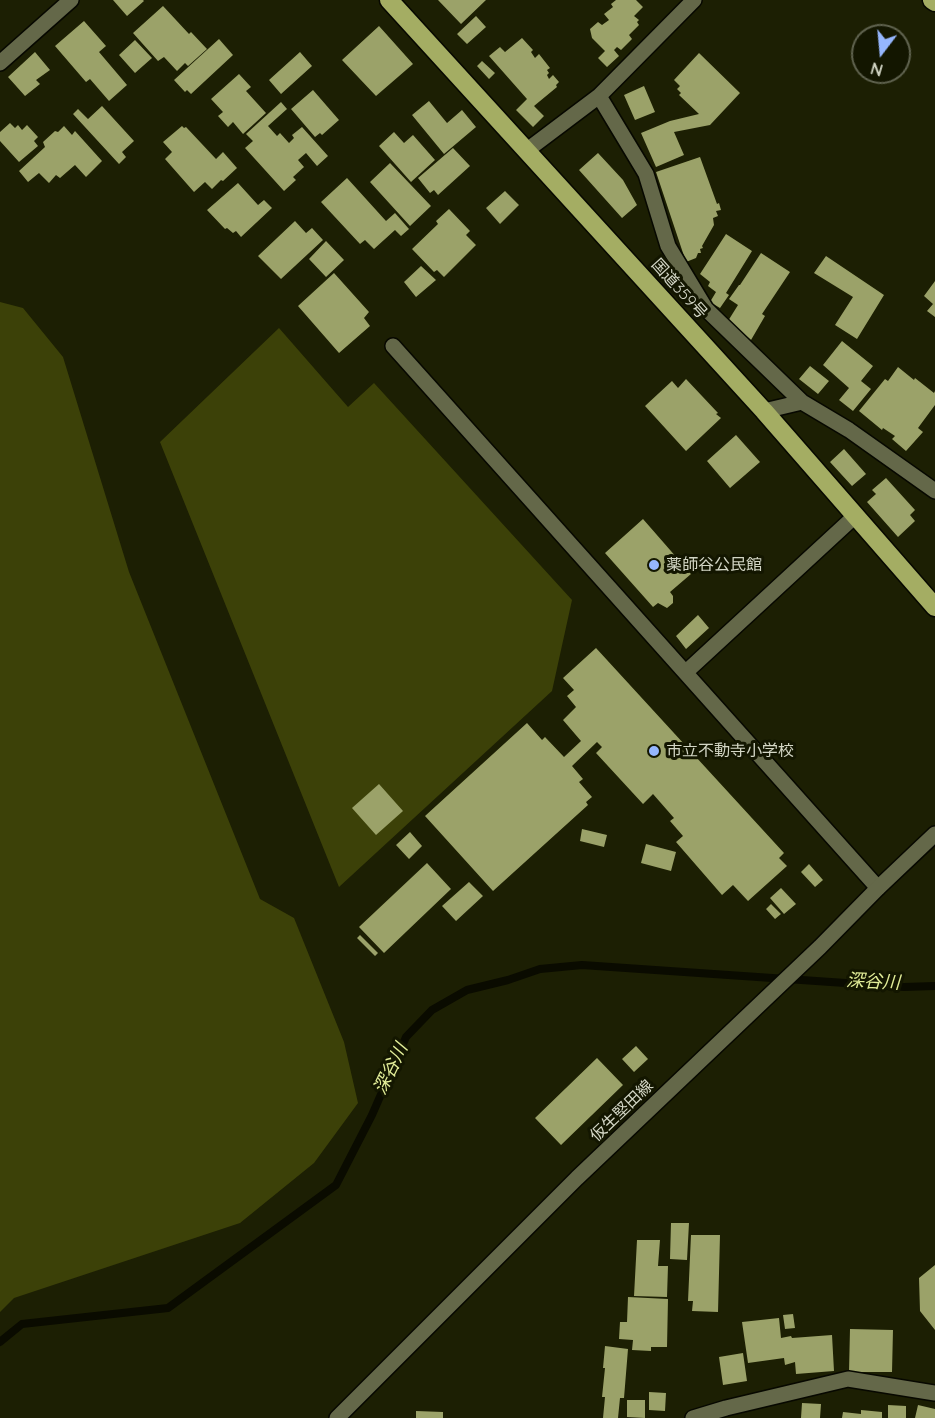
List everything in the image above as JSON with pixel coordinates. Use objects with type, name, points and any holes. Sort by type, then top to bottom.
[{"type":"highway","name":"国道359号","points":[[389,0],[764,411],[935,607]]},
{"type":"street","points":[[0,63],[71,0]]},
{"type":"street","points":[[526,151],[598,96],[694,0]]},
{"type":"street","points":[[598,96],[646,174],[668,246],[706,309],[802,402],[849,430],[935,491]]},
{"type":"street","points":[[393,346],[878,888]]},
{"type":"street","points":[[764,411],[802,402]]},
{"type":"street","points":[[686,672],[855,516]]},
{"type":"street","name":"仮生堅田線","points":[[337,1418],[577,1178],[820,947],[935,834]]},
{"type":"street","points":[[693,1418],[848,1379],[935,1393]]},
{"type":"green space","points":[[0,302],[23,308],[63,357],[129,572],[260,899],[294,918],[344,1042],[358,1103],[314,1163],[240,1223],[14,1298],[0,1312]]},
{"type":"green space","points":[[279,328],[348,407],[374,383],[572,600],[552,691],[339,887],[160,442]]},
{"type":"building","points":[[113,0],[143,0],[144,1],[127,16]]},
{"type":"building","points":[[438,0],[486,0],[461,24]]},
{"type":"building","points":[[616,0],[636,0],[643,7],[634,16],[639,20],[637,22],[639,25],[629,35],[632,39],[621,50],[617,47],[614,50],[619,56],[607,67],[598,58],[605,51],[592,38],[590,29],[598,22],[602,25],[609,20],[604,14],[613,7],[611,4]]},
{"type":"building","points":[[163,6],[189,34],[191,32],[207,49],[188,66],[185,63],[177,71],[164,57],[158,61],[133,33]]},
{"type":"building","points":[[476,16],[486,27],[467,44],[457,34]]},
{"type":"building","points":[[84,21],[106,46],[99,52],[127,85],[109,101],[90,79],[86,82],[55,46]]},
{"type":"building","points":[[379,26],[413,64],[376,96],[342,60]]},
{"type":"building","points":[[522,38],[533,50],[531,52],[535,58],[539,54],[550,68],[547,70],[549,79],[553,75],[559,82],[557,87],[534,106],[544,116],[533,127],[516,110],[527,99],[489,56],[500,47],[505,52]]},
{"type":"building","points":[[219,39],[233,55],[191,94],[187,90],[185,92],[174,80]]},
{"type":"building","points":[[135,40],[152,58],[135,73],[119,55]]},
{"type":"building","points":[[35,52],[50,70],[36,80],[40,84],[25,96],[8,77]]},
{"type":"building","points":[[300,52],[312,66],[281,94],[269,80]]},
{"type":"building","points":[[699,53],[740,93],[710,125],[674,132],[684,155],[656,167],[641,133],[670,121],[699,114],[679,95],[681,93],[677,89],[680,86],[674,80]]},
{"type":"building","points":[[482,61],[495,73],[489,79],[477,66]]},
{"type":"building","points":[[239,74],[251,87],[246,91],[266,113],[243,134],[233,122],[228,127],[218,116],[223,112],[211,99]]},
{"type":"building","points":[[644,86],[655,112],[635,120],[624,95]]},
{"type":"building","points":[[313,90],[339,120],[322,135],[320,133],[315,137],[291,109]]},
{"type":"building","points":[[429,101],[447,123],[462,110],[476,127],[444,154],[412,115]]},
{"type":"building","points":[[281,102],[287,109],[268,126],[277,136],[280,133],[289,143],[294,138],[292,135],[302,127],[328,156],[317,166],[306,153],[298,160],[304,167],[293,177],[296,180],[284,191],[245,148],[253,141],[246,134]]},
{"type":"building","points":[[102,106],[134,141],[122,152],[126,157],[119,164],[73,114],[78,109],[88,119]]},
{"type":"building","points":[[10,123],[15,128],[18,125],[22,130],[27,125],[38,137],[34,141],[38,146],[19,162],[0,141],[0,132]]},
{"type":"building","points":[[64,126],[72,135],[75,131],[102,161],[86,177],[75,165],[60,178],[56,175],[49,183],[39,173],[28,182],[19,171],[45,147],[43,142]]},
{"type":"building","points":[[182,126],[186,127],[216,159],[223,152],[237,168],[212,189],[205,182],[194,192],[165,159],[172,152],[163,142]]},
{"type":"building","points":[[394,132],[404,143],[413,135],[435,160],[411,182],[379,146]]},
{"type":"building","points":[[453,148],[470,166],[438,195],[434,190],[430,193],[418,178]]},
{"type":"building","points":[[598,153],[623,180],[637,205],[622,218],[579,170]]},
{"type":"building","points":[[700,157],[721,210],[716,211],[718,216],[713,218],[714,225],[703,248],[700,249],[701,253],[686,262],[656,172]]},
{"type":"building","points":[[390,163],[431,206],[410,226],[370,182]]},
{"type":"building","points":[[347,178],[386,221],[395,213],[409,229],[401,236],[395,230],[374,249],[365,240],[360,244],[321,202]]},
{"type":"building","points":[[238,183],[258,205],[264,200],[272,208],[241,237],[236,231],[233,233],[225,229],[207,210]]},
{"type":"building","points":[[505,191],[519,205],[500,224],[486,208]]},
{"type":"building","points":[[449,209],[470,231],[466,235],[476,245],[444,277],[437,270],[434,272],[412,249],[438,224],[436,221]]},
{"type":"building","points":[[295,221],[306,233],[312,228],[323,240],[281,279],[258,256]]},
{"type":"building","points":[[726,234],[752,251],[726,293],[729,295],[720,308],[710,302],[716,292],[708,286],[710,282],[700,274]]},
{"type":"building","points":[[326,241],[344,260],[326,277],[309,259]]},
{"type":"building","points":[[761,253],[790,272],[762,314],[765,316],[751,340],[728,321],[738,305],[729,299]]},
{"type":"building","points":[[826,256],[884,295],[857,339],[835,325],[853,297],[814,273]]},
{"type":"building","points":[[421,266],[436,280],[416,297],[404,282]]},
{"type":"building","points":[[334,273],[369,312],[364,318],[370,326],[339,353],[298,306]]},
{"type":"building","points":[[935,281],[935,317],[927,311],[933,304],[924,296]]},
{"type":"building","points":[[842,341],[873,366],[861,381],[871,389],[853,411],[839,400],[849,388],[823,365]]},
{"type":"building","points":[[810,366],[829,381],[818,394],[799,379]]},
{"type":"building","points":[[898,367],[934,393],[935,391],[935,405],[918,428],[923,432],[906,451],[892,439],[895,436],[883,428],[882,430],[859,411],[885,379],[888,381]]},
{"type":"building","points":[[686,379],[721,418],[686,451],[645,406],[672,381],[678,388]]},
{"type":"building","points":[[736,435],[760,462],[730,488],[707,461]]},
{"type":"building","points":[[844,449],[866,474],[852,486],[830,462]]},
{"type":"building","points":[[886,478],[915,510],[910,515],[915,521],[898,537],[867,502],[876,494],[872,490]]},
{"type":"building","points":[[643,519],[691,574],[670,592],[673,596],[673,603],[667,608],[658,603],[653,607],[605,553]]},
{"type":"building","points":[[698,615],[709,628],[686,649],[676,636]]},
{"type":"building","points":[[596,648],[784,853],[779,858],[787,866],[748,901],[733,885],[722,895],[676,842],[683,836],[670,821],[674,818],[653,794],[643,804],[596,753],[602,747],[597,742],[572,766],[583,779],[579,782],[592,797],[586,802],[588,805],[493,891],[425,816],[527,723],[542,740],[545,737],[564,757],[581,741],[563,720],[576,707],[567,696],[574,690],[563,678]]},
{"type":"building","points":[[379,784],[403,811],[376,835],[352,808]]},
{"type":"building","points":[[582,829],[607,835],[604,847],[580,841]]},
{"type":"building","points":[[410,832],[422,846],[409,859],[396,845]]},
{"type":"building","points":[[646,844],[676,852],[671,871],[641,863]]},
{"type":"building","points":[[427,863],[451,889],[384,953],[359,927]]},
{"type":"building","points":[[809,864],[823,880],[815,887],[801,872]]},
{"type":"building","points":[[469,882],[483,896],[456,921],[442,906]]},
{"type":"building","points":[[781,888],[796,904],[784,914],[770,898]]},
{"type":"building","points":[[771,904],[781,914],[775,919],[766,909]]},
{"type":"building","points":[[360,935],[378,953],[375,956],[357,938]]},
{"type":"building","points":[[636,1046],[648,1059],[634,1072],[622,1059]]},
{"type":"building","points":[[597,1058],[623,1085],[561,1145],[535,1118]]},
{"type":"building","points":[[671,1223],[689,1223],[687,1260],[670,1259]]},
{"type":"building","points":[[691,1235],[720,1235],[718,1312],[692,1311],[693,1301],[688,1301]]},
{"type":"building","points":[[637,1240],[660,1240],[658,1266],[668,1266],[667,1297],[634,1296]]},
{"type":"building","points":[[935,1265],[935,1330],[920,1311],[919,1278]]},
{"type":"building","points":[[628,1297],[668,1299],[667,1347],[651,1347],[651,1351],[632,1350],[633,1340],[619,1339],[620,1322],[627,1322]]},
{"type":"building","points":[[793,1314],[795,1328],[785,1329],[783,1315]]},
{"type":"building","points":[[779,1318],[781,1338],[832,1335],[834,1371],[796,1374],[795,1362],[785,1365],[784,1358],[748,1363],[742,1322]]},
{"type":"building","points":[[850,1329],[893,1330],[892,1372],[849,1372]]},
{"type":"building","points":[[605,1346],[628,1349],[624,1398],[620,1398],[618,1418],[603,1418]]},
{"type":"building","points":[[743,1353],[747,1381],[723,1385],[719,1357]]},
{"type":"building","points":[[649,1392],[666,1393],[665,1411],[649,1410]]},
{"type":"building","points":[[627,1400],[645,1400],[645,1418],[627,1417]]},
{"type":"building","points":[[802,1403],[821,1404],[820,1418],[801,1418]]},
{"type":"building","points":[[888,1405],[906,1406],[906,1418],[888,1418]]},
{"type":"building","points":[[918,1405],[935,1409],[935,1418],[915,1418]]},
{"type":"building","points":[[861,1410],[882,1412],[882,1418],[842,1418],[843,1412],[861,1414]]},
{"type":"building","points":[[416,1411],[443,1412],[443,1418],[416,1418]]},
{"type":"waterway","name":"深谷川","points":[[0,1342],[22,1324],[168,1308],[336,1185],[372,1115],[406,1037],[432,1010],[467,990],[540,969],[582,965],[904,987],[935,986]]},
{"type":"place","name":"薬師谷公民館","points":[[654,565]]},
{"type":"place","name":"市立不動寺小学校","points":[[654,751]]}]
